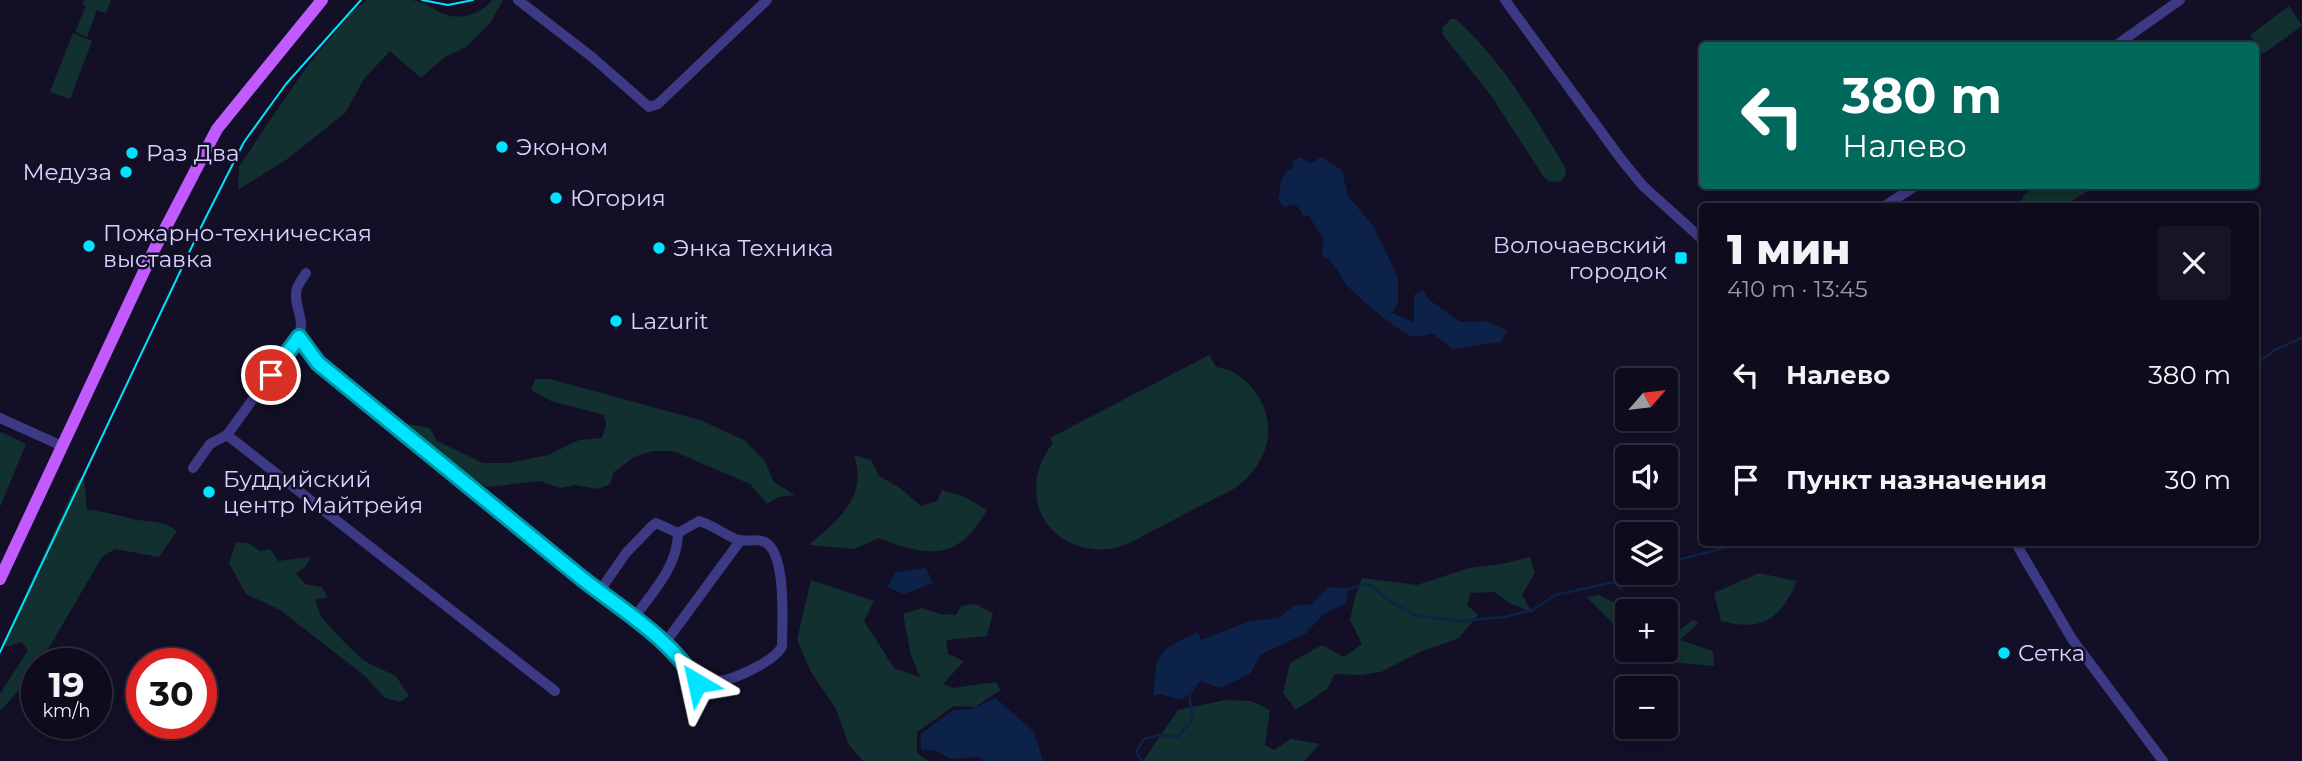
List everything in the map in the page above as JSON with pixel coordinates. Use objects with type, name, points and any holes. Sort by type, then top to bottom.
[{"type":"main road","points":[[0,579],[153,252],[217,129],[322,0]]},
{"type":"street","points":[[518,0],[592,57],[649,107],[658,104],[767,0]]},
{"type":"street","points":[[747,0],[757,10]]},
{"type":"street","points":[[1505,0],[1643,186],[1699,236]]},
{"type":"street","points":[[2121,42],[2180,0]]},
{"type":"street","points":[[1890,203],[1910,189]]},
{"type":"street","points":[[193,468],[210,444],[227,435],[299,337],[302,317],[296,302],[297,287],[306,273]]},
{"type":"street","points":[[299,337],[318,363],[665,643],[685,663],[697,683],[726,680],[748,671],[780,652],[780,565],[775,552],[766,542],[740,541],[714,525],[699,521],[673,531]]},
{"type":"street","points":[[0,418],[62,446]]},
{"type":"street","points":[[227,435],[555,691]]},
{"type":"street","points":[[599,592],[626,554],[651,527],[656,523],[673,531],[678,544],[665,576],[634,619]]},
{"type":"street","points":[[665,643],[740,541]]},
{"type":"street","points":[[2017,546],[2072,639],[2163,761]]},
{"type":"green space","points":[[84,0],[111,0],[106,13],[97,10],[87,37],[75,32],[86,6],[82,4]]},
{"type":"green space","points":[[366,0],[411,0],[447,15],[459,17],[478,12],[492,0],[503,0],[490,23],[466,47],[445,57],[421,78],[390,51],[364,79],[345,113],[286,160],[238,190],[239,167],[272,117],[306,68],[347,17]]},
{"type":"green space","points":[[2289,6],[2302,26],[2263,54],[2259,42],[2255,42],[2250,35]]},
{"type":"green space","points":[[1451,19],[1456,19],[1473,35],[1502,70],[1528,108],[1565,167],[1566,175],[1560,182],[1548,181],[1543,176],[1492,97],[1443,35],[1442,28]]},
{"type":"green space","points":[[73,33],[92,41],[70,99],[50,92]]},
{"type":"green space","points":[[2033,189],[2088,191],[2068,203],[2022,203],[2024,195]]},
{"type":"green space","points":[[1209,355],[1216,367],[1241,377],[1253,389],[1266,415],[1267,441],[1257,466],[1248,477],[1237,487],[1122,546],[1110,549],[1085,548],[1062,538],[1052,530],[1039,508],[1036,490],[1040,466],[1053,443],[1050,438]]},
{"type":"green space","points":[[535,379],[550,379],[700,420],[744,440],[764,460],[774,482],[795,495],[778,497],[767,504],[750,484],[673,451],[652,451],[634,457],[614,472],[610,484],[598,489],[575,485],[560,488],[540,481],[487,487],[444,461],[402,429],[406,424],[430,428],[437,441],[483,463],[508,463],[548,455],[579,440],[602,438],[606,424],[604,415],[551,401],[531,390]]},
{"type":"green space","points":[[0,433],[26,444],[0,507]]},
{"type":"green space","points":[[854,455],[871,460],[879,476],[900,488],[921,506],[937,501],[942,490],[963,496],[987,510],[965,539],[940,551],[912,549],[879,538],[854,549],[809,545],[840,517],[854,496],[857,470]]},
{"type":"green space","points":[[84,476],[87,510],[160,523],[177,531],[159,557],[115,549],[102,557],[49,648],[26,648],[21,642],[10,646],[2,645],[78,480]]},
{"type":"green space","points":[[236,542],[248,543],[260,551],[270,549],[278,561],[311,557],[305,567],[296,573],[305,584],[322,587],[328,598],[315,599],[321,617],[364,661],[396,676],[409,696],[400,702],[385,698],[365,676],[280,610],[246,594],[229,563]]},
{"type":"green space","points":[[1530,557],[1535,573],[1522,595],[1532,612],[1511,604],[1494,592],[1471,593],[1467,605],[1478,615],[1459,638],[1420,652],[1381,672],[1335,674],[1327,689],[1296,710],[1283,693],[1290,663],[1322,645],[1344,657],[1362,644],[1350,620],[1362,578],[1417,585],[1469,568]]},
{"type":"green space","points":[[1759,573],[1796,581],[1780,610],[1758,624],[1721,621],[1714,593]]},
{"type":"green space","points":[[811,580],[874,601],[864,621],[894,668],[920,677],[911,655],[903,614],[922,608],[940,614],[956,615],[961,606],[975,604],[993,613],[987,636],[946,640],[948,654],[964,661],[943,684],[953,688],[996,682],[1001,690],[975,707],[954,706],[917,732],[917,753],[929,761],[863,761],[849,745],[836,709],[811,672],[797,640]]},
{"type":"green space","points":[[1599,595],[1615,603],[1615,626],[1587,597]]},
{"type":"green space","points":[[1693,620],[1698,623],[1680,640],[1713,651],[1714,666],[1668,662],[1678,662],[1678,631]]},
{"type":"green space","points":[[21,661],[21,688],[0,711],[0,694]]},
{"type":"green space","points":[[1225,700],[1251,701],[1270,710],[1265,745],[1274,750],[1291,739],[1320,744],[1304,761],[1143,761],[1178,710]]},
{"type":"water","points":[[1300,157],[1310,163],[1322,157],[1342,170],[1348,196],[1374,227],[1398,278],[1398,303],[1392,313],[1414,323],[1414,295],[1423,290],[1428,299],[1460,322],[1487,321],[1507,331],[1501,342],[1452,349],[1432,333],[1411,336],[1358,296],[1346,284],[1334,265],[1322,255],[1322,238],[1310,216],[1303,215],[1298,207],[1290,204],[1285,208],[1278,200],[1282,178],[1292,168],[1293,161]]},
{"type":"water","points":[[926,568],[933,583],[904,594],[887,587],[896,572]]},
{"type":"water","points":[[1329,587],[1348,589],[1346,603],[1324,614],[1305,634],[1261,654],[1250,674],[1220,688],[1200,681],[1182,700],[1160,694],[1154,696],[1158,661],[1175,643],[1198,632],[1201,640],[1250,621],[1278,618],[1294,606],[1312,604]]},
{"type":"water","points":[[996,698],[1034,732],[1043,761],[982,761],[980,757],[951,759],[936,751],[921,749],[921,734],[953,710],[972,709]]},
{"type":"waterway","points":[[2259,362],[2275,350],[2302,338]]},
{"type":"waterway","points":[[1678,560],[1732,546]]},
{"type":"waterway","points":[[1346,589],[1369,584],[1391,602],[1415,615],[1459,621],[1505,617],[1533,610],[1555,595],[1615,583]]},
{"type":"waterway","points":[[1617,585],[1620,589],[1624,585]]},
{"type":"waterway","points":[[1142,761],[1136,752],[1144,739],[1160,735],[1177,737],[1193,720],[1189,695],[1195,686]]},
{"type":"tram line","points":[[0,652],[244,142],[286,84],[361,0]]},
{"type":"tram line","points":[[422,0],[448,5],[473,0]]},
{"type":"place","name":"Эконом","points":[[502,147]]},
{"type":"place","name":"Раз Два","points":[[132,153]]},
{"type":"place","name":"Медуза","points":[[126,172]]},
{"type":"place","name":"Югория","points":[[556,198]]},
{"type":"place","name":"Пожарно-техническая выставка","points":[[89,246]]},
{"type":"place","name":"Энка Техника","points":[[659,248]]},
{"type":"place","name":"Волочаевский городок","points":[[1681,258]]},
{"type":"place","name":"Lazurit","points":[[616,321]]},
{"type":"place","name":"Буддийский центр Майтрейя","points":[[209,492]]},
{"type":"place","name":"Сетка","points":[[2004,653]]},
{"type":"route","points":[[271,375],[299,337],[318,363],[665,643],[685,663],[697,683]]}]
